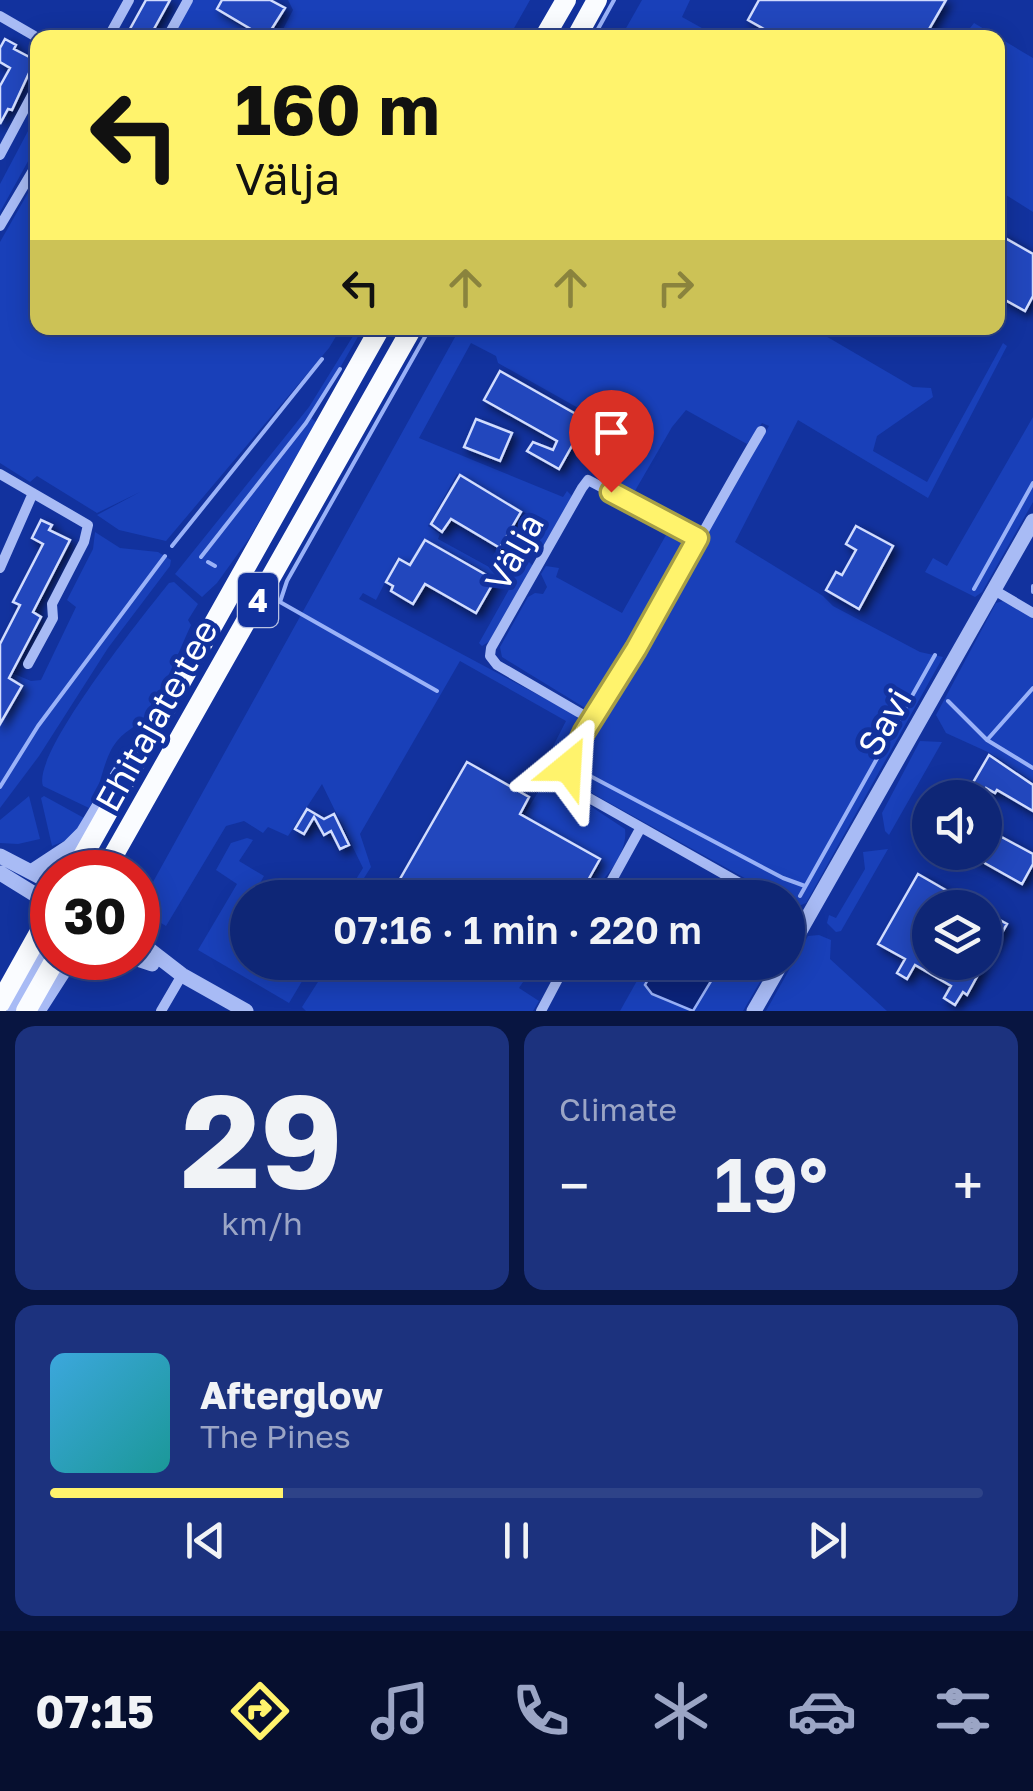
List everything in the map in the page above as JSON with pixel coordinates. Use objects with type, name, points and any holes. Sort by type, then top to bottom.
[{"type":"highway","points":[[549,30],[566,0]]},
{"type":"highway","points":[[580,30],[597,0]]},
{"type":"highway","name":"Ehitajate tee","points":[[86,850],[376,335]]},
{"type":"highway","name":"Ehitajate tee","points":[[116,850],[408,335]]},
{"type":"highway","points":[[0,1002],[30,948]]},
{"type":"highway","points":[[26,1011],[44,980]]},
{"type":"street","points":[[112,30],[129,0]]},
{"type":"street","points":[[171,30],[188,0]]},
{"type":"street","points":[[1,20],[30,34]]},
{"type":"street","points":[[0,155],[30,99]]},
{"type":"street","points":[[0,226],[30,175]]},
{"type":"street","points":[[733,880],[568,786],[568,767],[761,431]]},
{"type":"street","points":[[0,474],[88,525],[84,542],[52,604],[53,618],[28,664]]},
{"type":"street","name":"Välja","points":[[592,720],[498,665],[490,656],[582,488],[588,480],[698,538]]},
{"type":"street","points":[[0,568],[33,492]]},
{"type":"street","name":"Savi","points":[[806,919],[1033,521]]},
{"type":"street","points":[[96,850],[233,604],[233,588]]},
{"type":"street","points":[[994,590],[1033,613]]},
{"type":"street","points":[[65,850],[84,833],[143,731],[164,710]]},
{"type":"street","points":[[612,880],[640,829]]},
{"type":"street","points":[[0,856],[30,871]]},
{"type":"street","points":[[0,872],[30,893]]},
{"type":"street","points":[[160,958],[182,975]]},
{"type":"street","points":[[160,966],[246,1011]]},
{"type":"street","points":[[161,1011],[182,975]]},
{"type":"street","points":[[14,1011],[31,980]]},
{"type":"street","points":[[38,1011],[58,980]]},
{"type":"street","points":[[540,1011],[557,980]]},
{"type":"street","points":[[754,1011],[772,980]]},
{"type":"shaded area","points":[[192,0],[221,0],[216,10],[247,30],[175,30]]},
{"type":"shaded area","points":[[288,0],[530,0],[513,30],[283,30],[293,10]]},
{"type":"shaded area","points":[[642,0],[690,0],[682,17],[705,30],[625,30]]},
{"type":"shaded area","points":[[1005,41],[1033,58],[1033,212],[1005,194]]},
{"type":"shaded area","points":[[30,127],[30,158],[0,212],[0,184]]},
{"type":"shaded area","points":[[30,189],[30,335],[337,335],[166,541],[119,530],[97,515],[140,492],[97,513],[37,476],[30,482],[0,463],[0,242]]},
{"type":"shaded area","points":[[354,335],[359,335],[311,418],[316,422],[250,537],[202,597],[175,574],[309,407]]},
{"type":"shaded area","points":[[456,335],[824,335],[913,387],[931,388],[933,397],[877,436],[873,451],[927,482],[1003,343],[1007,346],[928,498],[798,420],[735,542],[833,606],[920,652],[943,657],[806,903],[805,880],[748,880],[579,786],[575,775],[578,758],[769,426],[762,423],[747,444],[686,410],[632,496],[605,481],[599,471],[612,427],[498,363],[496,356],[471,343],[419,438],[563,497],[567,491],[572,496],[569,503],[542,548],[533,544],[531,537],[539,521],[457,474],[428,526],[440,534],[438,539],[511,579],[520,562],[529,562],[534,567],[490,641],[482,646],[479,643],[511,586],[425,539],[410,563],[398,557],[376,600],[363,593],[359,599],[576,715],[576,738],[561,775],[542,768],[566,721],[460,661],[360,834],[371,867],[363,880],[356,880],[363,868],[322,784],[288,836],[268,827],[263,833],[244,821],[226,826],[166,926],[160,922],[160,869]]},
{"type":"shaded area","points":[[1033,417],[1033,502],[982,592],[975,597],[925,572],[933,558],[947,566]]},
{"type":"shaded area","points":[[670,528],[686,536],[687,551],[633,649],[590,711],[502,657],[500,647],[528,597],[543,594],[547,587],[541,574],[546,566],[559,568],[556,577],[622,613]]},
{"type":"shaded area","points":[[95,532],[120,548],[158,552],[171,560],[170,566],[108,648],[39,756],[0,808],[0,725],[24,686],[0,668],[31,681],[41,680],[76,607],[67,600],[93,549]]},
{"type":"shaded area","points":[[174,582],[198,604],[188,620],[191,625],[151,707],[111,750],[89,808],[43,786],[44,769],[71,716],[138,623],[169,583]]},
{"type":"shaded area","points":[[1003,601],[1033,618],[1033,782],[990,753],[946,733],[936,715],[996,603]]},
{"type":"shaded area","points":[[920,741],[942,742],[920,780],[912,780],[912,795],[889,835],[882,813]]},
{"type":"shaded area","points":[[538,777],[566,790],[625,829],[616,863],[602,880],[591,880],[602,860],[524,815],[538,792],[531,788]]},
{"type":"shaded area","points":[[29,796],[40,839],[0,843],[0,820]]},
{"type":"shaded area","points":[[44,796],[84,818],[72,838],[52,846],[41,798]]},
{"type":"shaded area","points":[[253,840],[239,861],[264,876],[262,880],[231,880],[216,870],[231,843]]},
{"type":"shaded area","points":[[888,849],[841,931],[836,932],[827,923],[829,915],[836,918],[865,869],[863,852]]},
{"type":"shaded area","points":[[230,896],[230,969],[198,950]]},
{"type":"shaded area","points":[[808,936],[831,940],[830,959],[887,1011],[766,1011],[783,980],[805,980]]},
{"type":"shaded area","points":[[250,980],[303,980],[289,1003]]},
{"type":"shaded area","points":[[319,980],[524,980],[519,988],[539,1001],[533,1011],[306,1011],[302,1007]]},
{"type":"shaded area","points":[[637,980],[761,980],[743,1011],[620,1011]]},
{"type":"shaded area","points":[[648,980],[712,980],[693,1011],[652,994],[645,985]]},
{"type":"building","points":[[146,0],[170,0],[153,30],[129,30]]},
{"type":"building","points":[[222,0],[270,0],[285,8],[271,30],[252,30],[217,9]]},
{"type":"building","points":[[759,0],[946,0],[929,30],[766,30],[748,20]]},
{"type":"building","points":[[5,39],[16,45],[14,49],[30,57],[30,71],[12,110],[8,109],[0,124],[0,86],[10,68],[0,62]]},
{"type":"building","points":[[1005,238],[1033,254],[1033,296],[1025,311],[1005,300]]},
{"type":"building","points":[[500,371],[604,430],[594,447],[577,437],[559,469],[527,451],[533,442],[553,450],[557,441],[484,400]]},
{"type":"building","points":[[476,419],[512,433],[500,461],[464,447]]},
{"type":"building","points":[[460,475],[521,512],[500,548],[451,519],[442,532],[431,524]]},
{"type":"building","points":[[41,520],[52,525],[49,530],[70,540],[33,612],[41,617],[9,678],[22,686],[0,724],[0,644],[20,605],[13,602],[43,544],[32,538]]},
{"type":"building","points":[[856,526],[893,546],[859,609],[826,590],[836,572],[842,575],[856,550],[846,544]]},
{"type":"building","points":[[425,540],[495,580],[476,613],[425,584],[413,604],[391,591],[393,586],[386,582],[399,559],[410,565]]},
{"type":"building","points":[[989,755],[1033,785],[1033,811],[1002,793],[1002,780],[974,780]]},
{"type":"building","points":[[467,762],[529,797],[520,814],[600,859],[588,880],[399,880]]},
{"type":"building","points":[[307,809],[324,819],[334,814],[349,845],[340,849],[331,831],[324,835],[314,817],[304,834],[295,829]]},
{"type":"building","points":[[1002,837],[1033,854],[1033,864],[1022,884],[997,870],[1002,870]]},
{"type":"building","points":[[918,874],[946,890],[912,890],[912,970],[907,979],[897,973],[905,959],[878,944]]},
{"type":"building","points":[[941,980],[975,980],[967,995],[963,992],[955,1005],[944,998],[951,986]]},
{"type":"waterway","points":[[597,30],[614,0]]},
{"type":"waterway","points":[[426,335],[287,581],[280,602],[437,691]]},
{"type":"waterway","points":[[172,546],[322,359]]},
{"type":"waterway","points":[[201,557],[306,423],[340,369]]},
{"type":"waterway","points":[[974,589],[1033,483]]},
{"type":"waterway","points":[[0,787],[38,726],[165,556]]},
{"type":"waterway","points":[[208,562],[215,566]]},
{"type":"waterway","points":[[1033,586],[1033,592]]},
{"type":"waterway","points":[[805,887],[935,655]]},
{"type":"waterway","points":[[948,701],[987,740],[1033,688]]},
{"type":"waterway","points":[[987,740],[1033,768]]},
{"type":"waterway","points":[[577,769],[788,880]]},
{"type":"route","points":[[568,767],[584,732],[698,538],[611,492]]}]
